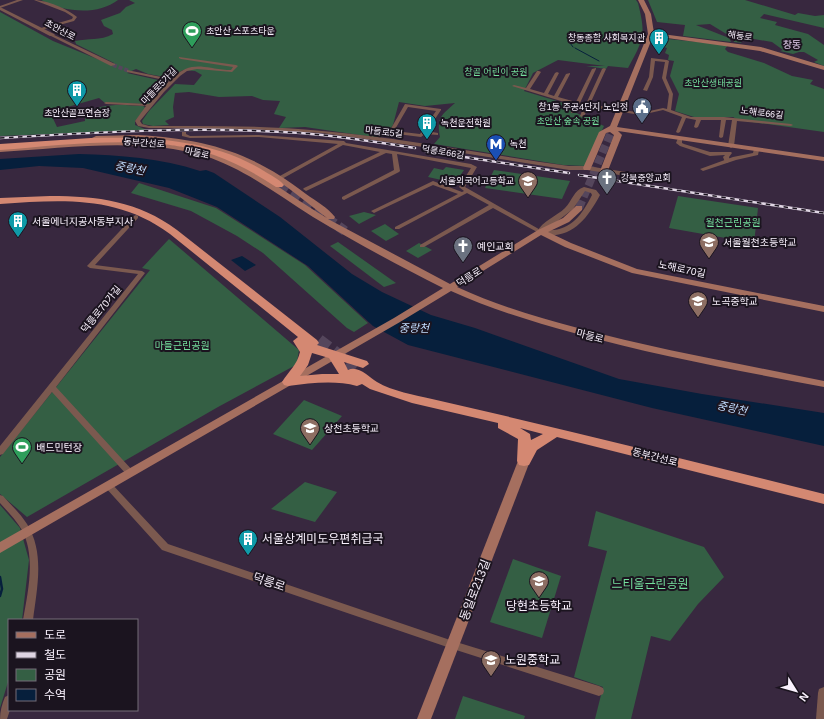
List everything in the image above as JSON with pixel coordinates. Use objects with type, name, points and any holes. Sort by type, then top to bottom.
[{"type":"highway","points":[[76,142],[108,139],[167,140]]},
{"type":"highway","name":"동부간선로","points":[[0,147],[76,142],[143,142],[202,149],[242,163],[280,181]]},
{"type":"highway","points":[[0,201],[65,199],[119,206],[150,217],[254,291],[316,342],[208,261]]},
{"type":"highway","points":[[0,205],[77,203],[107,208],[136,216],[170,237],[184,241]]},
{"type":"highway","points":[[199,252],[228,283],[296,338],[314,349],[333,355],[396,399],[459,415],[502,422],[551,436],[639,457],[678,462]]},
{"type":"highway","points":[[288,382],[299,370],[305,360],[306,352],[296,338]]},
{"type":"highway","points":[[333,355],[342,370],[355,371]]},
{"type":"highway","points":[[288,382],[355,371]]},
{"type":"highway","name":"동부간선로","points":[[355,371],[374,386],[424,401],[485,415]]},
{"type":"highway","name":"동부간선로","points":[[355,371],[398,390],[485,415],[502,422],[777,486],[822,503]]},
{"type":"highway","points":[[424,401],[459,415]]},
{"type":"highway","points":[[502,422],[525,437],[524,460]]},
{"type":"highway","points":[[524,460],[532,447],[540,440],[551,436]]},
{"type":"main road","points":[[612,129],[621,111],[651,34],[648,14],[641,0]]},
{"type":"main road","name":"해등로","points":[[651,34],[761,49],[824,68]]},
{"type":"main road","points":[[604,171],[618,135],[612,129]]},
{"type":"main road","points":[[584,168],[593,154],[603,132],[612,129],[679,135],[731,146],[824,159]]},
{"type":"main road","name":"마들로","points":[[0,143],[111,137],[194,143],[228,152],[251,161],[280,181],[304,192],[370,245]]},
{"type":"main road","name":"마들로","points":[[0,150],[108,144],[141,145],[206,154],[237,166],[370,245],[451,288],[548,323],[607,340],[824,384]]},
{"type":"main road","points":[[593,154],[600,160],[609,157]]},
{"type":"main road","points":[[291,198],[299,200],[303,198],[304,192]]},
{"type":"main road","name":"덕릉로","points":[[0,548],[451,288],[541,232],[566,220],[579,208]]},
{"type":"main road","name":"노해로70길","points":[[541,232],[568,245],[635,271],[824,309]]},
{"type":"main road","name":"동일로213길","points":[[424,719],[524,460]]},
{"type":"street","points":[[0,7],[21,0]]},
{"type":"street","points":[[36,0],[66,10],[75,17],[73,20],[42,29]]},
{"type":"street","name":"초안산로","points":[[0,7],[113,65]]},
{"type":"street","name":"마들로5가길","points":[[181,58],[226,63],[236,66],[232,71],[191,68],[182,72],[150,105],[137,121],[140,125],[149,127],[185,129]]},
{"type":"street","points":[[645,90],[651,77],[653,59],[667,61],[664,78],[671,94],[669,111]]},
{"type":"street","points":[[573,112],[594,69]]},
{"type":"street","points":[[582,116],[604,70]]},
{"type":"street","points":[[129,71],[173,81]]},
{"type":"street","points":[[528,89],[539,72]]},
{"type":"street","points":[[545,94],[557,73]]},
{"type":"street","points":[[555,98],[568,74]]},
{"type":"street","points":[[651,77],[664,78]]},
{"type":"street","points":[[514,86],[576,104],[638,114],[662,109],[684,117],[735,118]]},
{"type":"street","points":[[106,103],[150,105]]},
{"type":"street","points":[[407,105],[439,110],[424,132],[421,136],[391,132],[407,105]]},
{"type":"street","points":[[636,121],[638,114]]},
{"type":"street","points":[[684,117],[679,135],[680,143],[710,154],[729,153],[726,157],[727,160]]},
{"type":"street","points":[[696,127],[699,118]]},
{"type":"street","points":[[721,138],[724,118]]},
{"type":"street","name":"노해로66길","points":[[731,146],[735,118],[791,125]]},
{"type":"street","name":"마들로5길","points":[[185,129],[251,128],[322,132],[431,146],[548,165],[584,168]]},
{"type":"street","name":"덕릉로66길","points":[[185,129],[187,136],[195,137],[259,136],[344,143],[474,167],[462,187],[465,193]]},
{"type":"street","points":[[424,132],[436,134]]},
{"type":"street","points":[[280,181],[344,143]]},
{"type":"street","points":[[703,169],[727,160],[756,154],[756,150]]},
{"type":"street","points":[[304,192],[384,151]]},
{"type":"street","points":[[344,198],[397,171],[394,152]]},
{"type":"street","points":[[584,168],[639,176]]},
{"type":"street","points":[[374,211],[433,183],[465,193],[541,232],[559,232],[573,226],[591,206],[596,195],[594,191],[584,189],[579,192],[570,206],[554,220],[543,227],[541,232]]},
{"type":"street","points":[[397,228],[465,193]]},
{"type":"street","points":[[422,246],[492,206]]},
{"type":"street","name":"덕릉로70가길","points":[[0,452],[142,273],[90,266],[136,216]]},
{"type":"street","points":[[52,386],[130,473]]},
{"type":"street","name":"덕릉로","points":[[108,485],[165,547],[453,645],[599,691]]},
{"type":"street","points":[[0,498],[20,520],[23,535],[33,556],[32,595],[28,619]]},
{"type":"street","points":[[822,719],[824,693]]},
{"type":"street","points":[[2,719],[8,703]]},
{"type":"green space","points":[[41,0],[118,0],[110,5],[100,8],[80,10],[60,7]]},
{"type":"green space","points":[[129,0],[636,0],[641,14],[643,30],[640,43],[628,68],[608,66],[606,69],[586,66],[605,66],[558,60],[533,73],[524,91],[570,105],[568,109],[604,126],[585,166],[563,165],[434,144],[440,137],[439,125],[441,117],[455,103],[425,106],[399,102],[393,125],[385,136],[373,137],[305,127],[279,128],[286,117],[274,114],[280,101],[263,100],[252,96],[219,97],[189,92],[175,93],[173,107],[174,117],[165,121],[169,125],[153,126],[143,124],[142,121],[149,111],[175,84],[194,85],[202,75],[195,71],[183,70],[170,78],[148,74],[136,69],[127,73],[167,82],[168,84],[150,104],[105,103],[99,98],[50,112],[57,127],[85,121],[85,114],[91,110],[105,106],[143,106],[146,108],[135,121],[135,125],[147,130],[0,136],[0,12],[53,41],[112,65],[114,63],[76,44],[75,41],[99,38],[113,34],[112,30],[104,26],[101,20],[120,13],[126,7],[135,3]]},
{"type":"green space","points":[[648,0],[745,0],[795,15],[798,13],[815,16],[824,15],[824,28],[764,14],[760,18],[777,22],[775,25],[808,34],[824,45],[824,66],[814,62],[818,60],[804,52],[793,54],[780,51],[783,50],[772,42],[736,36],[735,38],[742,43],[734,42],[733,38],[710,24],[696,25],[729,38],[731,42],[683,36],[685,25],[657,22]]},
{"type":"green space","name":"초안산생태공원","points":[[668,39],[728,45],[725,49],[728,52],[764,63],[792,76],[813,80],[810,84],[824,89],[824,132],[738,120],[733,117],[694,117],[675,111],[679,94],[670,76],[674,61],[668,60],[669,55],[665,53],[667,48],[658,45],[659,42]]},
{"type":"green space","points":[[446,167],[464,170],[455,183],[428,177],[434,168],[443,170]]},
{"type":"green space","points":[[494,170],[570,181],[562,199],[485,188]]},
{"type":"green space","points":[[139,183],[216,208],[305,265],[368,323],[354,332],[347,328],[263,253],[237,236],[191,211],[131,193]]},
{"type":"green space","name":"월천근린공원","points":[[678,196],[758,208],[754,243],[669,228]]},
{"type":"green space","points":[[364,212],[376,215],[359,224],[349,216]]},
{"type":"green space","points":[[385,224],[399,234],[386,241],[371,231]]},
{"type":"green space","name":"마들근린공원","points":[[169,239],[299,350],[297,362],[294,366],[218,407],[27,517],[0,494],[0,457],[150,270],[142,268]]},
{"type":"green space","points":[[338,242],[396,283],[384,287],[330,246]]},
{"type":"green space","points":[[419,243],[432,250],[418,258],[406,251]]},
{"type":"green space","points":[[304,400],[342,416],[312,450],[273,434]]},
{"type":"green space","points":[[305,482],[337,492],[315,522],[271,509]]},
{"type":"green space","points":[[0,505],[20,528],[29,560],[22,619],[8,619],[8,682],[0,708]]},
{"type":"green space","name":"느티울근린공원","points":[[596,511],[704,547],[724,577],[698,604],[670,641],[651,636],[631,719],[595,719],[603,687],[574,677],[607,551],[588,546]]},
{"type":"green space","points":[[513,559],[561,576],[542,638],[490,622]]},
{"type":"green space","points":[[463,696],[525,716],[524,719],[455,719]]},
{"type":"water","name":"중랑천","points":[[79,154],[109,155],[155,160],[200,171],[206,170],[214,173],[280,217],[352,274],[382,292],[431,315],[475,328],[619,379],[702,394],[824,413],[824,446],[652,408],[408,345],[373,326],[308,266],[217,207],[169,188],[83,168],[39,166],[0,170],[0,159]]},
{"type":"water","points":[[242,256],[256,265],[245,271],[231,260]]},
{"type":"waterway","points":[[569,34],[572,39],[570,43],[573,47]]},
{"type":"waterway","points":[[575,48],[599,61]]},
{"type":"waterway","points":[[0,577],[2,589],[0,596]]},
{"type":"tunnel","points":[[113,65],[129,71]]},
{"type":"tunnel","points":[[579,208],[612,130]]},
{"type":"tunnel","points":[[279,185],[345,231]]},
{"type":"tunnel","points":[[319,340],[356,368]]},
{"type":"railway","points":[[0,138],[113,132],[225,130],[315,134],[415,148]]},
{"type":"railway","points":[[425,151],[569,173]]},
{"type":"railway","points":[[579,175],[824,213]]},
{"type":"place","name":"초안산 스포츠타운","points":[[192,48]]},
{"type":"place","name":"창동종합 사회복지관","points":[[659,55]]},
{"type":"place","name":"초안산골프연습장","points":[[77,107]]},
{"type":"place","name":"창1동 주공4단지 노인정","points":[[642,124]]},
{"type":"place","name":"녹천운전학원","points":[[427,140]]},
{"type":"place","name":"녹천","points":[[496,161]]},
{"type":"place","name":"강북중앙교회","points":[[607,195]]},
{"type":"place","name":"서울외국어고등학교","points":[[528,198]]},
{"type":"place","name":"서울에너지공사동부지사","points":[[18,238]]},
{"type":"place","name":"서울월천초등학교","points":[[709,259]]},
{"type":"place","name":"예인교회","points":[[463,263]]},
{"type":"place","name":"노곡중학교","points":[[698,318]]},
{"type":"place","name":"상천초등학교","points":[[310,445]]},
{"type":"place","name":"배드민턴장","points":[[22,464]]},
{"type":"place","name":"서울상계미도우편취급국","points":[[248,556]]},
{"type":"place","name":"당현초등학교","points":[[539,598]]},
{"type":"place","name":"노원중학교","points":[[491,677]]},
{"type":"district","name":"창동","points":[[792,44]]},
{"type":"park label","name":"창골 어린이 공원","points":[[496,72]]},
{"type":"park label","name":"초안산 숲속 공원","points":[[568,121]]}]
